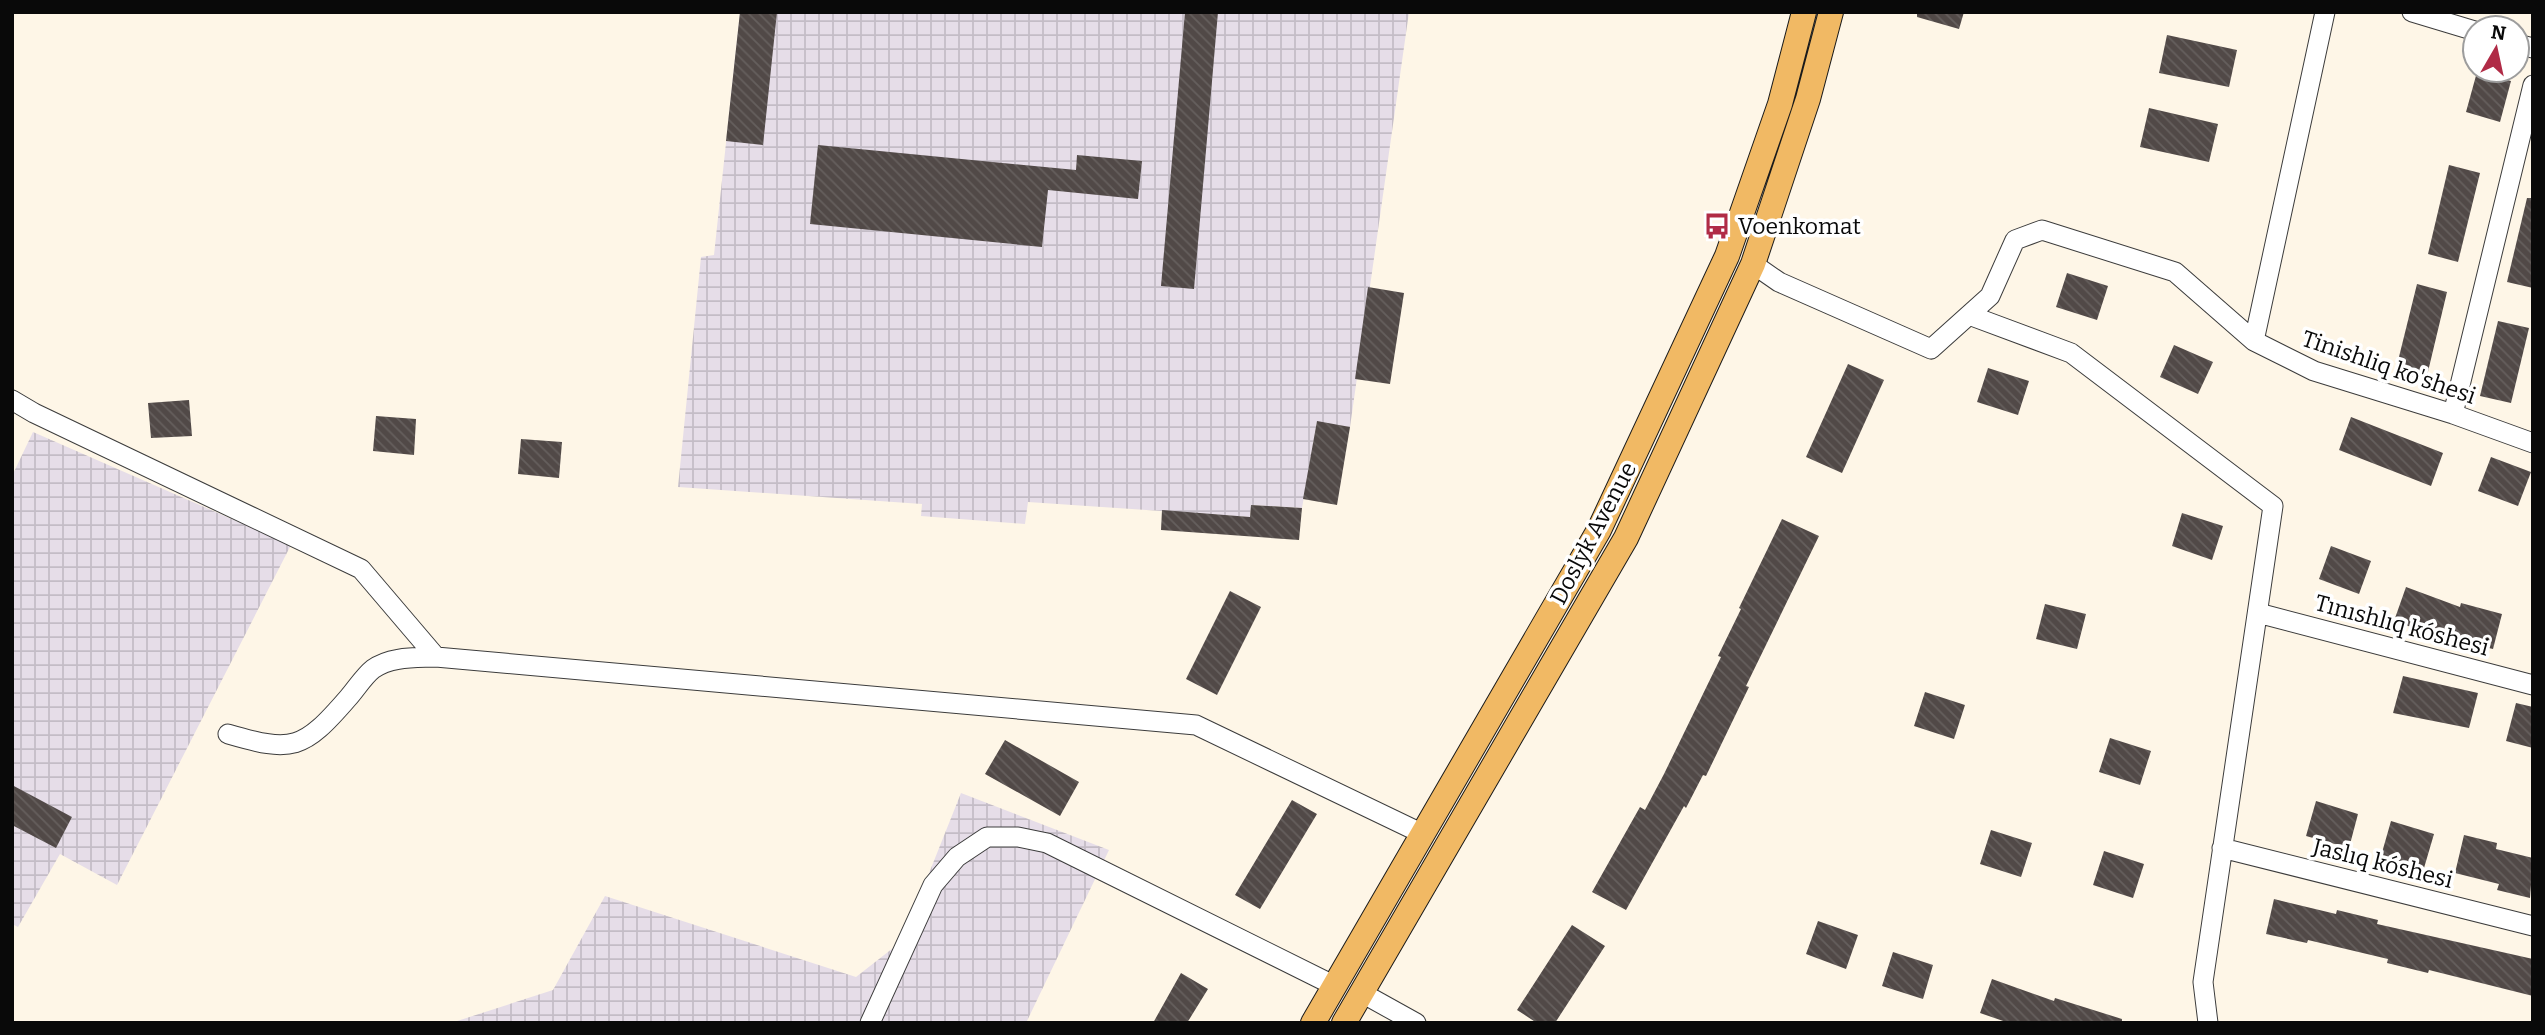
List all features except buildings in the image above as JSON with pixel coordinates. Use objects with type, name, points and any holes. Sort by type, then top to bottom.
[{"type":"main road","name":"Doslyk Avenue","points":[[1313,1023],[1599,530],[1715,281],[1780,104],[1804,12]]},
{"type":"main road","name":"Doslyk Avenue","points":[[1344,1023],[1626,538],[1753,264],[1808,99],[1831,12]]},
{"type":"street","points":[[2254,341],[2325,12]]},
{"type":"street","points":[[2412,12],[2461,27]]},
{"type":"street","points":[[2453,414],[2533,85]]},
{"type":"street","name":"Tinishliq ko'shesi","points":[[1753,264],[1779,282],[1931,349],[1990,296],[2015,240],[2042,230],[2175,272],[2254,341],[2314,371],[2453,414],[2533,443]]},
{"type":"street","points":[[1969,315],[2071,353],[2273,506],[2203,982],[2208,1023]]},
{"type":"street","points":[[12,400],[360,569],[436,657]]},
{"type":"street","name":"Tınıshlıq kóshesi","points":[[2259,613],[2533,685]]},
{"type":"street","points":[[228,734],[270,746],[294,746],[311,736],[335,713],[373,669],[400,658],[436,657],[1196,725],[1423,834]]},
{"type":"street","points":[[870,1023],[933,885],[957,857],[987,837],[1018,838],[1046,843],[1335,986]]},
{"type":"street","name":"Jaslıq kóshesi","points":[[2222,848],[2533,926]]},
{"type":"street","points":[[1362,993],[1416,1023]]},
{"type":"shaded area","points":[[740,12],[1409,12],[1350,427],[1317,422],[1302,508],[1251,505],[1250,517],[1028,502],[1025,524],[921,516],[922,504],[678,487],[701,257],[714,255]]},
{"type":"shaded area","points":[[33,432],[291,545],[117,885],[60,854],[18,927],[12,924],[12,476]]},
{"type":"shaded area","points":[[961,793],[1109,850],[1026,1023],[451,1023],[553,990],[605,896],[856,977],[902,941]]},
{"type":"place","name":"Voenkomat","points":[[1717,226]]}]
